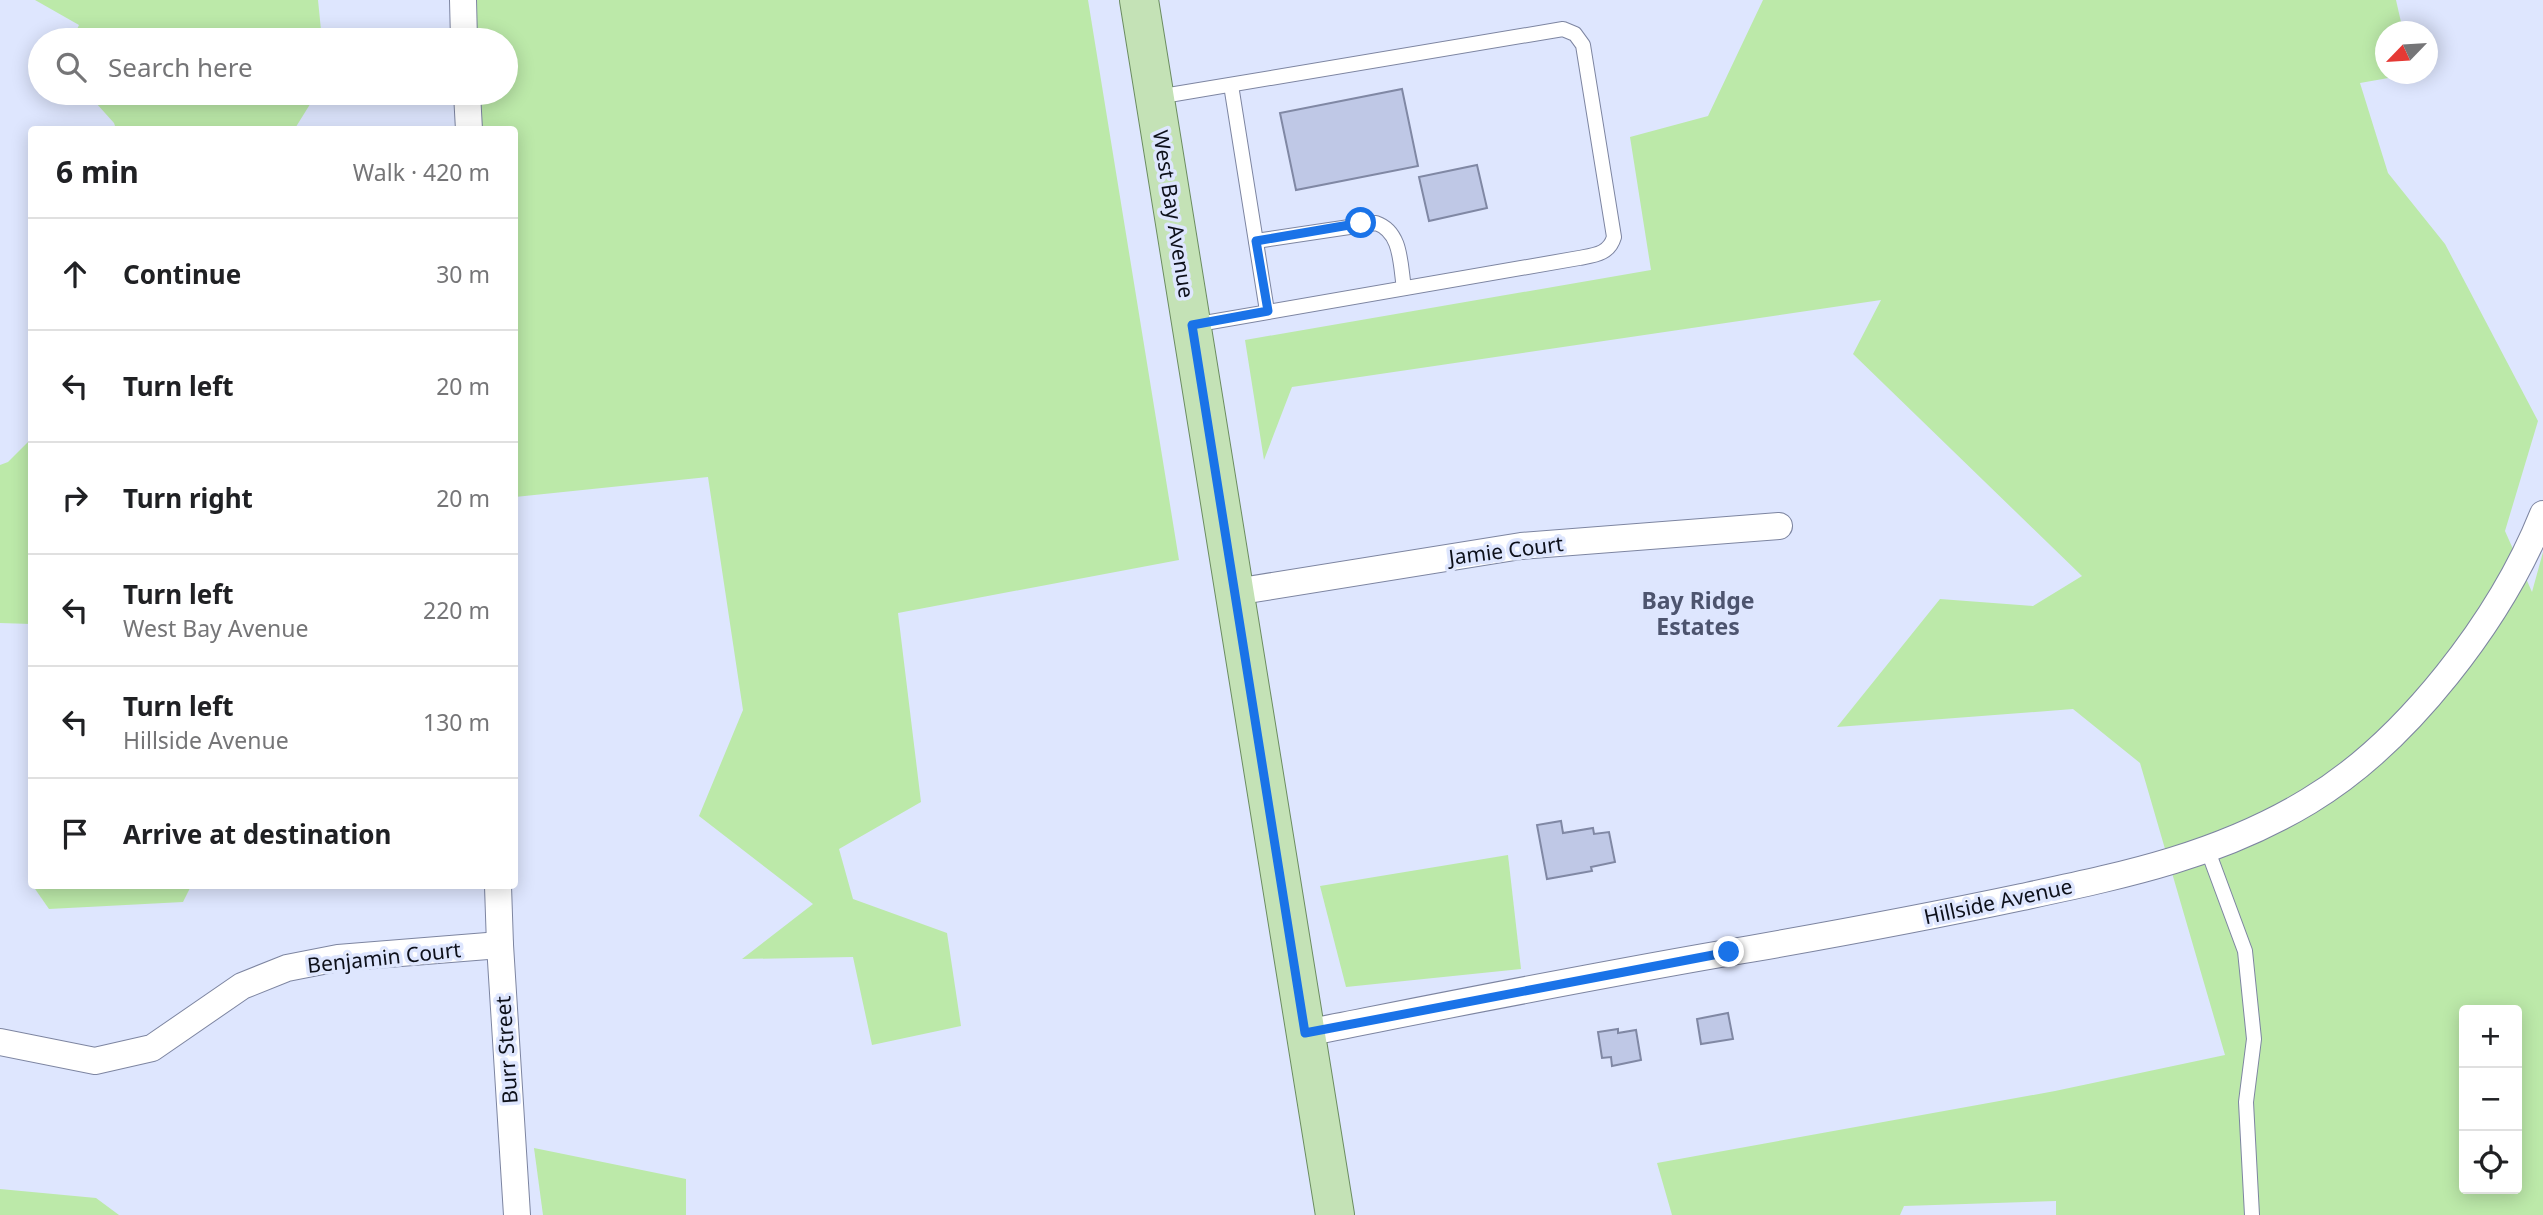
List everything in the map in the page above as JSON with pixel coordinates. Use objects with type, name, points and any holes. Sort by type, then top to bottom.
[{"type":"main road","name":"West Bay Avenue","points":[[1139,0],[1335,1215]]},
{"type":"street","points":[[463,0],[464,28]]},
{"type":"street","points":[[467,105],[468,126]]},
{"type":"street","name":"Hillside Avenue","points":[[1305,1033],[1632,970],[1866,929],[2144,870],[2208,851],[2262,828],[2313,800],[2357,767],[2410,718],[2449,673],[2491,614],[2533,538],[2543,514]]},
{"type":"street","name":"Jamie Court","points":[[1236,592],[1521,545],[1779,526]]},
{"type":"street","name":"Burr Street","points":[[498,889],[517,1215]]},
{"type":"street","name":"Benjamin Court","points":[[0,1042],[95,1061],[152,1048],[242,986],[286,968],[338,958],[500,945]]},
{"type":"lane","points":[[1154,97],[1563,30],[1575,34],[1583,45],[1593,95],[1614,237],[1611,246],[1598,254],[1192,325]]},
{"type":"lane","points":[[1231,85],[1268,311]]},
{"type":"lane","points":[[1256,241],[1376,223],[1385,226],[1394,237],[1404,288]]},
{"type":"lane","points":[[2208,851],[2245,951],[2254,1039],[2246,1102],[2252,1215]]},
{"type":"green space","points":[[35,0],[318,0],[321,28],[78,28],[79,25]]},
{"type":"green space","points":[[472,0],[1088,0],[1179,560],[898,613],[921,802],[839,849],[853,899],[947,933],[961,1026],[872,1045],[853,957],[742,959],[813,904],[699,816],[743,710],[708,477],[518,497],[518,126],[479,126],[478,105],[518,105],[518,28],[473,28]]},
{"type":"green space","points":[[1763,0],[2396,0],[2401,21],[2375,21],[2375,80],[2360,83],[2388,173],[2445,244],[2538,421],[2505,531],[2532,592],[2543,552],[2543,1215],[2056,1215],[2056,1201],[1904,1206],[1900,1215],[1672,1215],[1657,1163],[2055,1091],[2225,1055],[2140,763],[2073,709],[1837,727],[1940,599],[2033,606],[2082,576],[1853,354],[1881,300],[1292,387],[1264,460],[1245,340],[1651,270],[1630,137],[1708,116]]},
{"type":"green space","points":[[98,105],[310,105],[296,126],[115,126]]},
{"type":"green space","points":[[28,442],[28,624],[0,623],[0,465],[8,462]]},
{"type":"green space","points":[[1508,855],[1521,969],[1346,987],[1320,886]]},
{"type":"green space","points":[[35,889],[190,889],[183,902],[49,909]]},
{"type":"green space","points":[[534,1148],[686,1179],[686,1215],[543,1215]]},
{"type":"green space","points":[[0,1189],[96,1198],[119,1215],[0,1215]]},
{"type":"building","points":[[1402,89],[1418,166],[1296,190],[1280,113]]},
{"type":"building","points":[[1477,165],[1487,208],[1429,221],[1419,177]]},
{"type":"building","points":[[1561,821],[1563,833],[1593,828],[1594,834],[1609,832],[1615,862],[1591,867],[1592,871],[1547,879],[1537,825]]},
{"type":"building","points":[[1728,1013],[1733,1039],[1701,1044],[1697,1019]]},
{"type":"building","points":[[1618,1029],[1618,1033],[1636,1030],[1641,1060],[1612,1066],[1611,1057],[1602,1058],[1598,1032]]},
{"type":"district","name":"Bay Ridge Estates","points":[[1698,613]]},
{"type":"route","points":[[1361,223],[1256,241],[1268,311],[1192,325],[1305,1033],[1729,952]]}]
